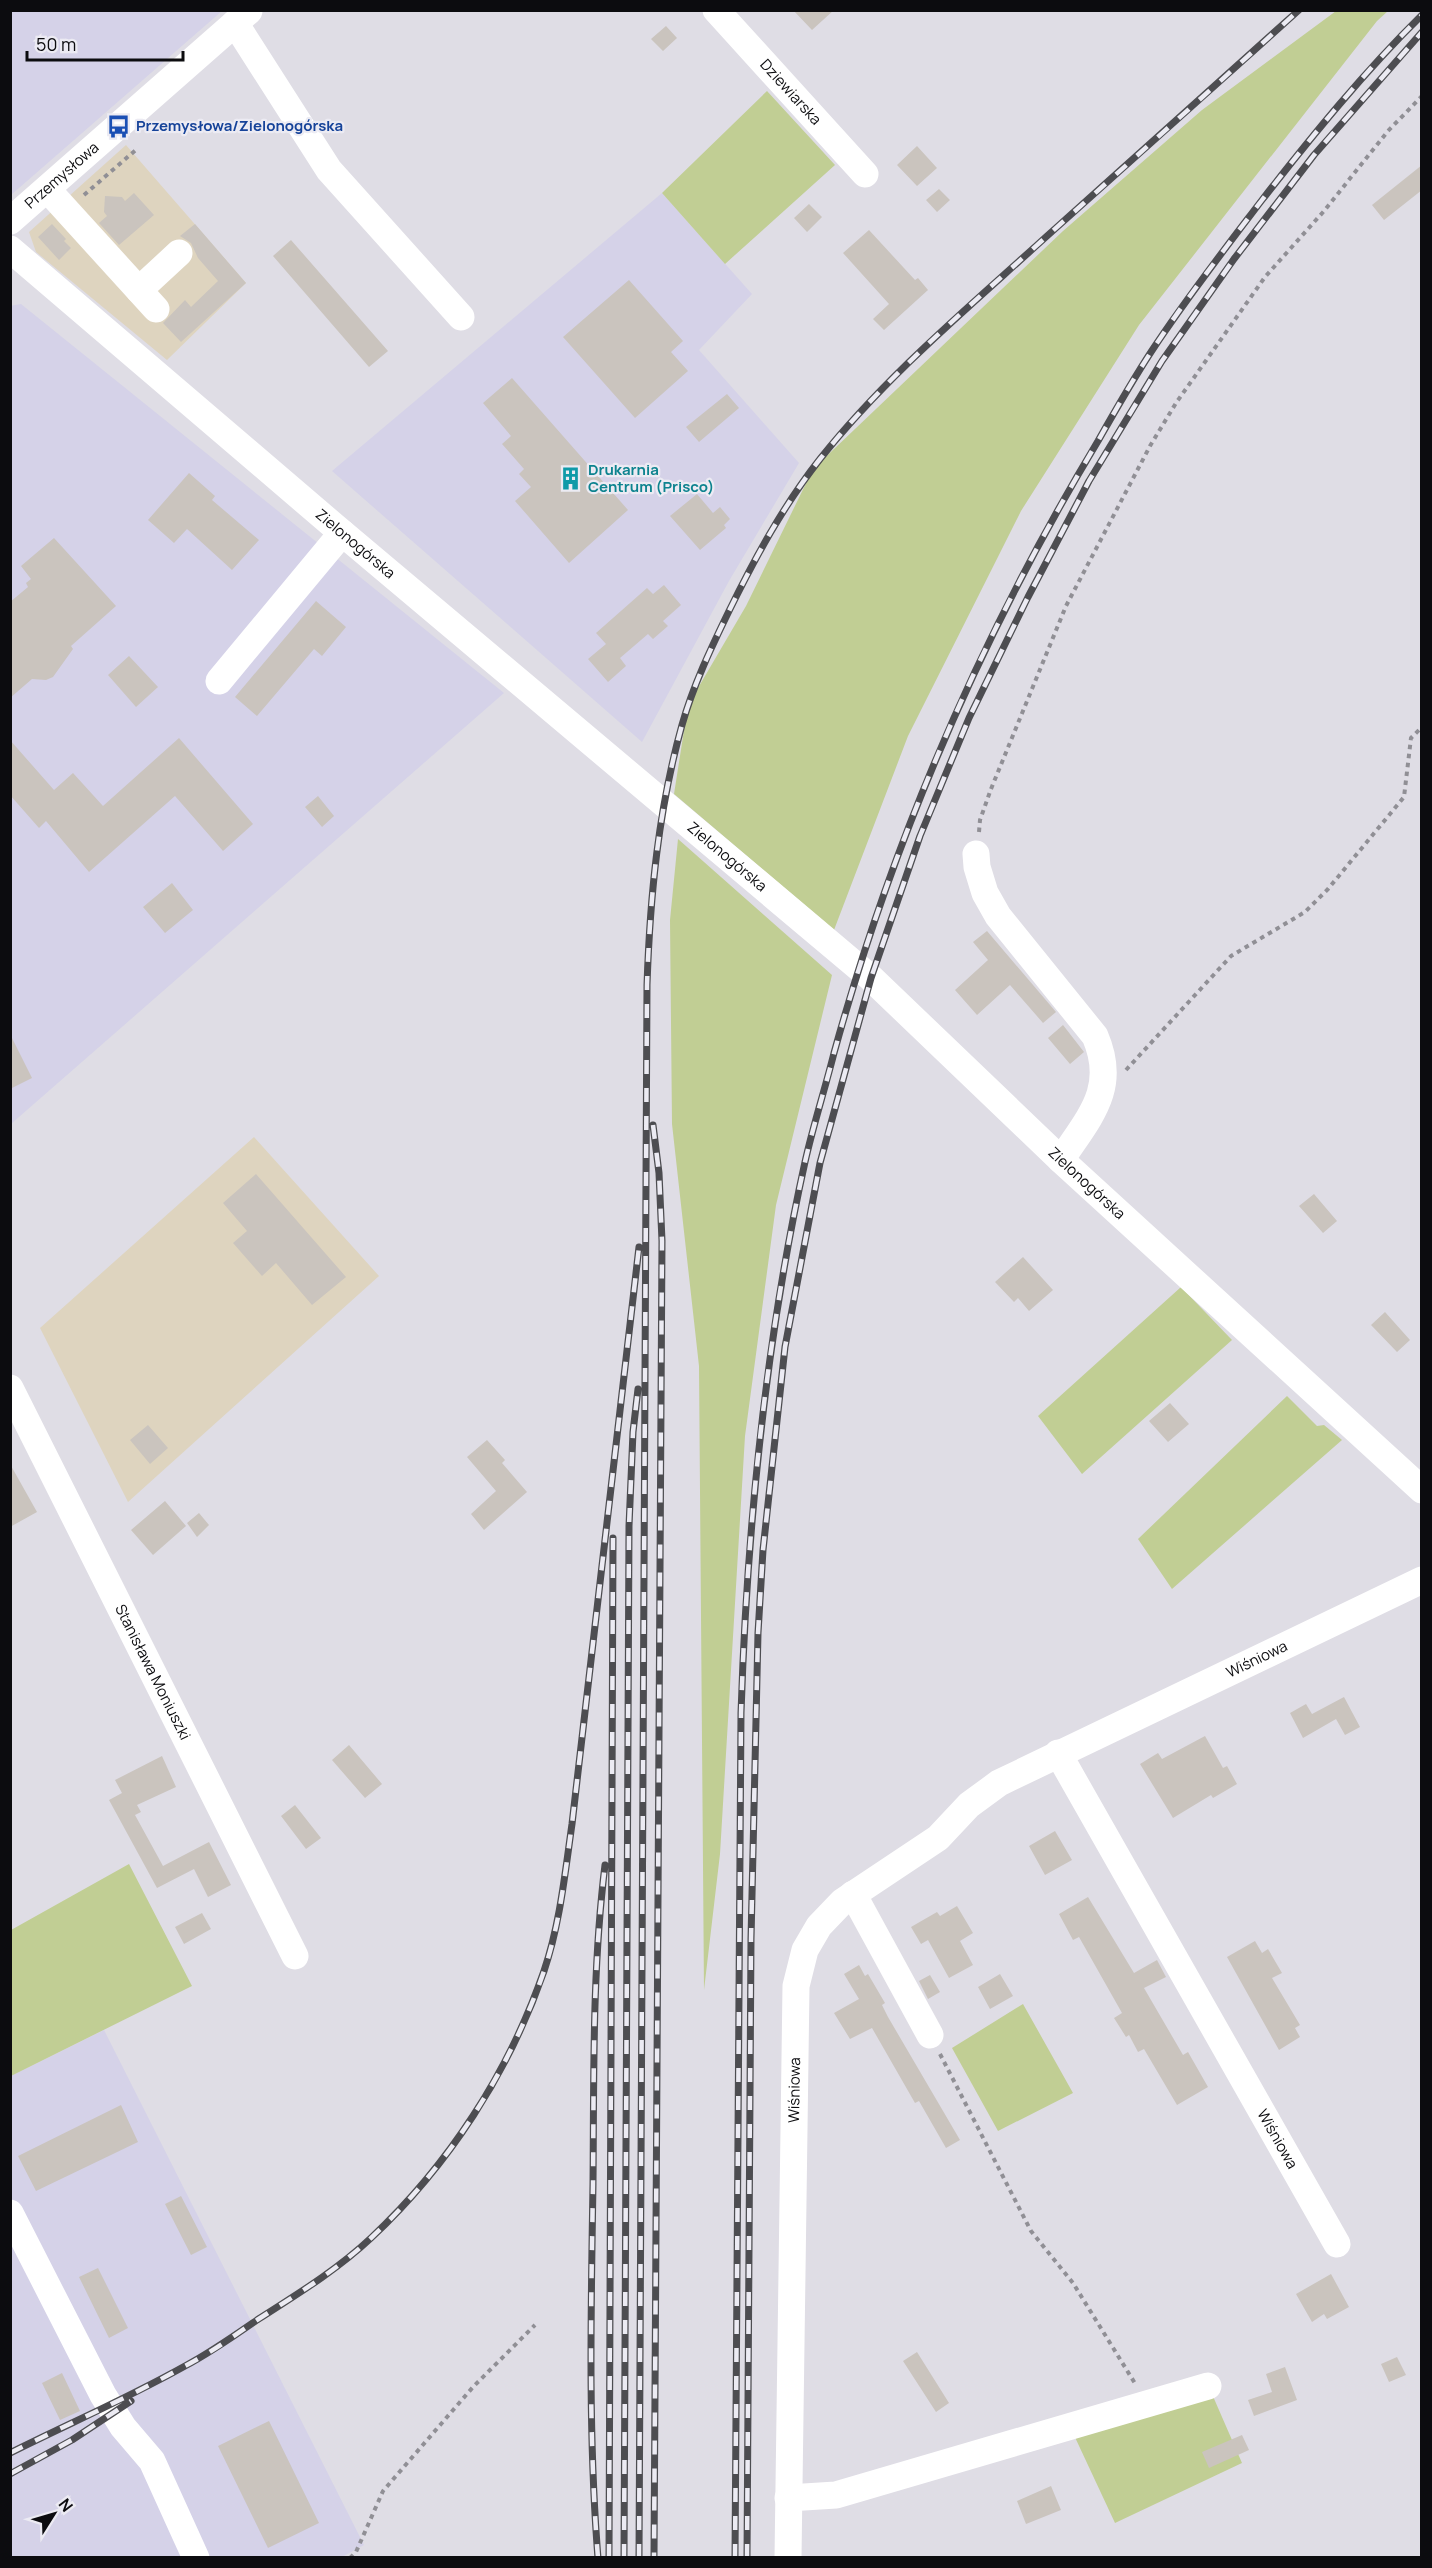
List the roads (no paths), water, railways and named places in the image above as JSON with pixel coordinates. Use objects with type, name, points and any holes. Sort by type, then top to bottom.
[{"type":"street","name":"Dziewiarska","points":[[716,10],[865,174]]},
{"type":"street","name":"Przemysłowa","points":[[10,221],[242,17]]},
{"type":"street","points":[[242,17],[329,170],[461,317]]},
{"type":"street","points":[[47,189],[147,300],[178,253]]},
{"type":"street","name":"Zielonogórska","points":[[10,249],[342,533],[871,978],[1061,1160],[1422,1490]]},
{"type":"street","points":[[219,681],[342,533]]},
{"type":"street","points":[[976,854],[977,867],[985,893],[998,916],[1095,1036],[1101,1050],[1106,1072],[1098,1102],[1061,1160]]},
{"type":"street","name":"Stanisława Moniuszki","points":[[10,1388],[295,1956]]},
{"type":"street","name":"Wiśniowa","points":[[788,2558],[796,1986],[805,1950],[819,1926],[842,1902],[939,1838],[969,1805],[999,1783],[1422,1580]]},
{"type":"street","name":"Wiśniowa","points":[[1059,1753],[1337,2244]]},
{"type":"street","points":[[853,1894],[930,2035]]},
{"type":"street","points":[[13,2226],[104,2395],[123,2427],[152,2461],[196,2558]]},
{"type":"street","points":[[788,2498],[836,2495],[1208,2386]]},
{"type":"railway","points":[[639,2558],[647,985],[650,919],[661,822],[682,725],[709,653],[759,552],[807,477],[846,428],[872,399],[958,316],[1299,10]]},
{"type":"railway","points":[[735,2558],[741,1713],[744,1644],[753,1505],[769,1367],[791,1230],[815,1121],[858,972],[913,815],[979,662],[1056,514],[1137,374],[1191,294],[1319,128],[1422,15]]},
{"type":"railway","points":[[747,2558],[751,1939],[758,1633],[763,1550],[785,1347],[820,1163],[871,978],[920,836],[969,718],[1028,597],[1089,481],[1162,361],[1234,259],[1314,155],[1422,32]]},
{"type":"railway","points":[[653,1125],[659,1173],[662,1241],[654,2558]]},
{"type":"railway","points":[[10,2453],[194,2361],[301,2292],[344,2261],[371,2238],[426,2180],[474,2115],[513,2045],[530,2008],[550,1953],[561,1898],[572,1824],[639,1247]]},
{"type":"railway","points":[[624,2558],[629,1526],[633,1432],[638,1389]]},
{"type":"railway","points":[[609,2558],[613,1538]]},
{"type":"railway","points":[[598,2558],[591,2418],[594,2064],[598,1945],[605,1865]]},
{"type":"railway","points":[[10,2474],[72,2440],[131,2401]]},
{"type":"place","name":"Przemysłowa/Zielonogórska","points":[[118,126]]},
{"type":"place","name":"Drukarnia Centrum (Prisco)","points":[[570,479]]}]
